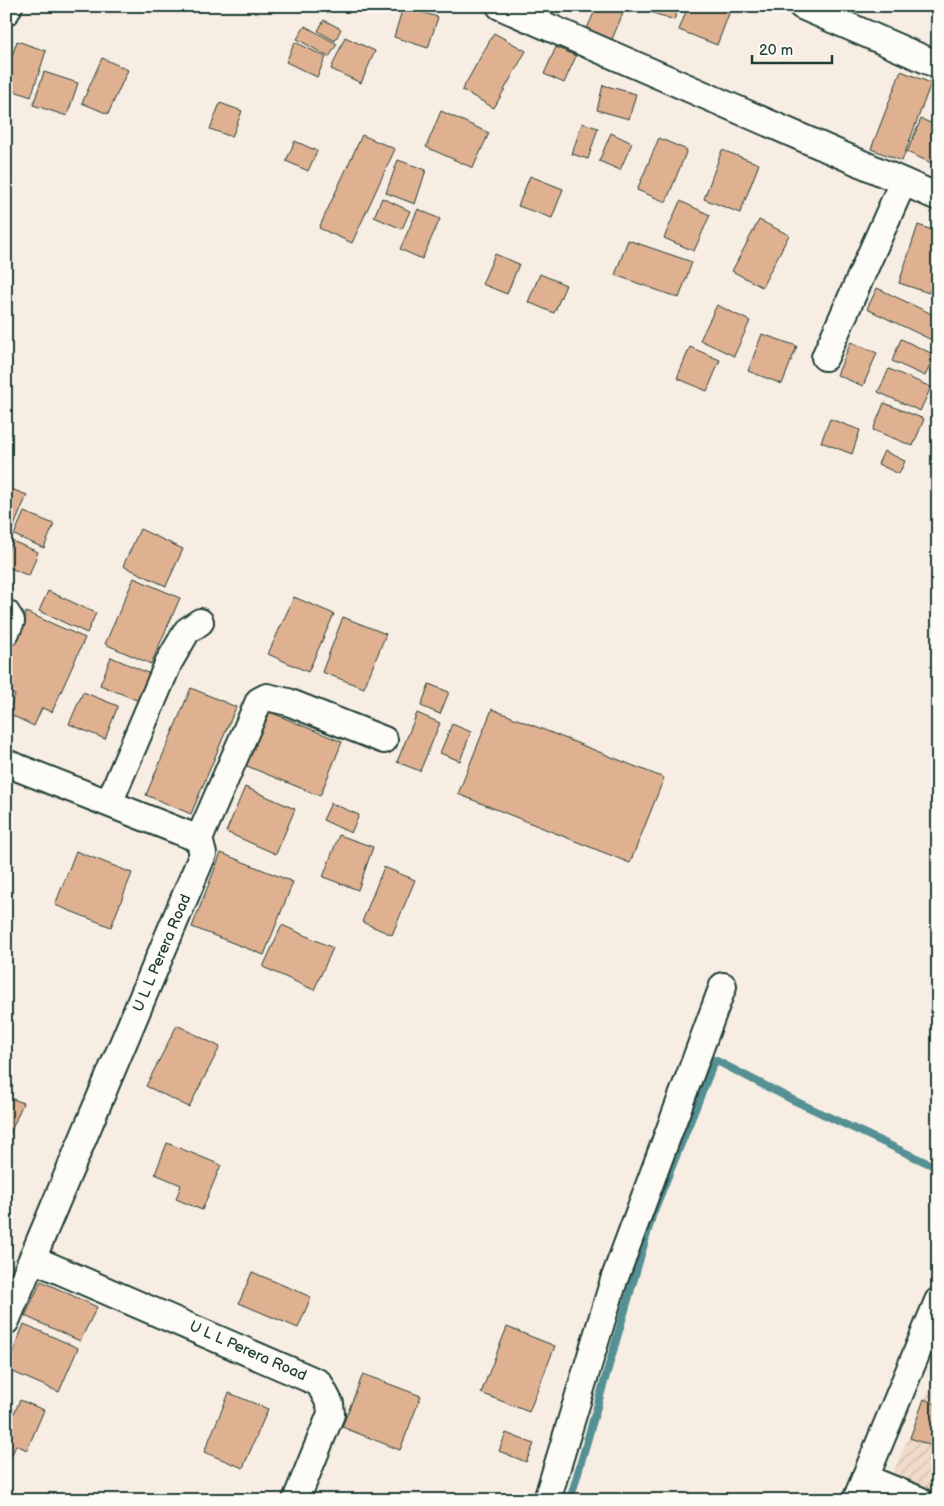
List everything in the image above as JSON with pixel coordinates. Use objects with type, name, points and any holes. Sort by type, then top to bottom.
[{"type":"street","points":[[6,12],[9,6]]},
{"type":"street","points":[[500,6],[938,197]]},
{"type":"street","points":[[802,6],[938,65]]},
{"type":"street","points":[[825,357],[903,182]]},
{"type":"street","points":[[6,613],[11,621],[6,632]]},
{"type":"street","points":[[109,803],[169,662],[187,630],[200,622]]},
{"type":"street","points":[[6,763],[199,838],[259,701],[267,697],[288,702],[384,740]]},
{"type":"street","name":"U L L Perera Road","points":[[6,1321],[203,854],[199,838]]},
{"type":"street","points":[[547,1500],[614,1280],[723,986]]},
{"type":"street","name":"U L L Perera Road","points":[[33,1258],[319,1382],[330,1404],[331,1414],[296,1500]]},
{"type":"street","points":[[919,1500],[861,1489],[938,1301]]},
{"type":"shaded area","points":[[938,1371],[938,1500],[881,1500]]},
{"type":"building","points":[[597,6],[626,6],[610,44],[585,33]]},
{"type":"building","points":[[642,6],[679,6],[674,20],[641,9]]},
{"type":"building","points":[[688,6],[732,6],[717,45],[679,30]]},
{"type":"building","points":[[403,7],[438,17],[428,48],[394,37]]},
{"type":"building","points":[[324,20],[341,29],[335,41],[318,31]]},
{"type":"building","points":[[305,26],[337,44],[329,57],[297,39]]},
{"type":"building","points":[[494,33],[526,51],[494,108],[462,90]]},
{"type":"building","points":[[345,37],[375,51],[361,83],[331,69]]},
{"type":"building","points":[[17,41],[46,51],[31,97],[6,88],[6,74]]},
{"type":"building","points":[[295,42],[326,57],[317,77],[286,62]]},
{"type":"building","points":[[556,47],[576,56],[564,83],[544,74]]},
{"type":"building","points":[[102,58],[128,70],[108,114],[82,103]]},
{"type":"building","points":[[901,71],[931,83],[902,161],[871,149]]},
{"type":"building","points":[[44,72],[78,83],[67,116],[33,105]]},
{"type":"building","points":[[603,85],[636,94],[629,119],[597,110]]},
{"type":"building","points":[[220,103],[242,111],[232,137],[210,129]]},
{"type":"building","points":[[441,111],[489,133],[473,168],[426,147]]},
{"type":"building","points":[[921,119],[938,126],[938,166],[907,152]]},
{"type":"building","points":[[582,123],[598,128],[588,159],[572,154]]},
{"type":"building","points":[[611,133],[632,143],[620,170],[599,161]]},
{"type":"building","points":[[362,135],[395,149],[352,243],[319,228]]},
{"type":"building","points":[[659,138],[687,150],[666,202],[637,190]]},
{"type":"building","points":[[295,141],[317,151],[308,171],[286,161]]},
{"type":"building","points":[[722,150],[759,164],[740,213],[704,199]]},
{"type":"building","points":[[398,160],[426,170],[415,204],[386,193]]},
{"type":"building","points":[[530,176],[563,189],[552,218],[518,206]]},
{"type":"building","points":[[382,198],[410,211],[402,229],[374,217]]},
{"type":"building","points":[[680,201],[710,215],[694,251],[664,238]]},
{"type":"building","points":[[418,209],[440,219],[422,259],[400,249]]},
{"type":"building","points":[[759,220],[789,235],[762,287],[732,271]]},
{"type":"building","points":[[918,225],[938,232],[938,264],[929,293],[899,283]]},
{"type":"building","points":[[628,240],[692,262],[679,298],[615,275]]},
{"type":"building","points":[[495,254],[519,264],[507,294],[482,284]]},
{"type":"building","points":[[540,274],[566,285],[554,313],[528,302]]},
{"type":"building","points":[[877,288],[938,317],[938,343],[867,309]]},
{"type":"building","points":[[717,305],[750,321],[734,356],[700,340]]},
{"type":"building","points":[[762,334],[797,346],[782,384],[748,371]]},
{"type":"building","points":[[901,339],[935,355],[925,376],[892,361]]},
{"type":"building","points":[[851,342],[877,353],[863,386],[837,375]]},
{"type":"building","points":[[690,347],[720,360],[707,391],[677,378]]},
{"type":"building","points":[[889,369],[931,387],[920,411],[878,392]]},
{"type":"building","points":[[884,403],[924,419],[913,446],[873,430]]},
{"type":"building","points":[[830,419],[860,430],[852,454],[821,442]]},
{"type":"building","points":[[884,451],[905,461],[899,474],[878,464]]},
{"type":"building","points":[[6,487],[27,495],[6,545]]},
{"type":"building","points":[[24,512],[54,524],[44,548],[14,535]]},
{"type":"building","points":[[140,529],[183,549],[166,586],[123,566]]},
{"type":"building","points":[[12,541],[38,552],[29,576],[6,566],[6,555]]},
{"type":"building","points":[[134,578],[180,598],[151,664],[105,644]]},
{"type":"building","points":[[48,591],[96,613],[87,633],[39,611]]},
{"type":"building","points":[[294,597],[334,614],[308,672],[268,654]]},
{"type":"building","points":[[26,612],[85,638],[52,712],[42,708],[34,726],[7,713],[15,695],[6,691],[6,657]]},
{"type":"building","points":[[343,617],[386,634],[364,688],[322,672]]},
{"type":"building","points":[[111,657],[150,674],[139,701],[100,685]]},
{"type":"building","points":[[429,684],[449,692],[440,714],[421,706]]},
{"type":"building","points":[[191,688],[236,707],[191,814],[146,795]]},
{"type":"building","points":[[83,692],[118,706],[105,739],[69,724]]},
{"type":"building","points":[[492,709],[664,778],[630,863],[458,794]]},
{"type":"building","points":[[265,710],[342,742],[320,796],[242,764]]},
{"type":"building","points":[[417,713],[440,723],[420,771],[397,762]]},
{"type":"building","points":[[452,724],[471,732],[460,761],[440,753]]},
{"type":"building","points":[[245,787],[295,809],[276,854],[226,832]]},
{"type":"building","points":[[331,803],[359,815],[351,833],[323,820]]},
{"type":"building","points":[[339,835],[373,847],[358,890],[323,877]]},
{"type":"building","points":[[76,851],[132,873],[111,927],[55,905]]},
{"type":"building","points":[[221,853],[293,882],[264,955],[192,927]]},
{"type":"building","points":[[384,867],[415,880],[392,935],[362,922]]},
{"type":"building","points":[[282,925],[333,948],[314,990],[263,967]]},
{"type":"building","points":[[177,1025],[220,1047],[189,1107],[146,1086]]},
{"type":"building","points":[[6,1096],[23,1103],[6,1143]]},
{"type":"building","points":[[167,1143],[221,1165],[202,1210],[176,1199],[181,1185],[155,1174]]},
{"type":"building","points":[[252,1272],[311,1297],[298,1328],[239,1303]]},
{"type":"building","points":[[41,1281],[97,1307],[80,1341],[25,1316]]},
{"type":"building","points":[[24,1324],[78,1348],[59,1392],[6,1369]]},
{"type":"building","points":[[507,1327],[555,1346],[529,1412],[481,1393]]},
{"type":"building","points":[[363,1374],[421,1396],[400,1450],[342,1427]]},
{"type":"building","points":[[229,1393],[268,1409],[243,1468],[204,1452]]},
{"type":"building","points":[[924,1399],[938,1405],[938,1448],[910,1438]]},
{"type":"building","points":[[20,1400],[44,1410],[27,1450],[16,1445],[6,1469],[6,1432]]},
{"type":"building","points":[[506,1433],[534,1444],[526,1462],[499,1451]]},
{"type":"waterway","points":[[570,1500],[653,1213],[715,1060],[793,1100],[938,1168]]}]
